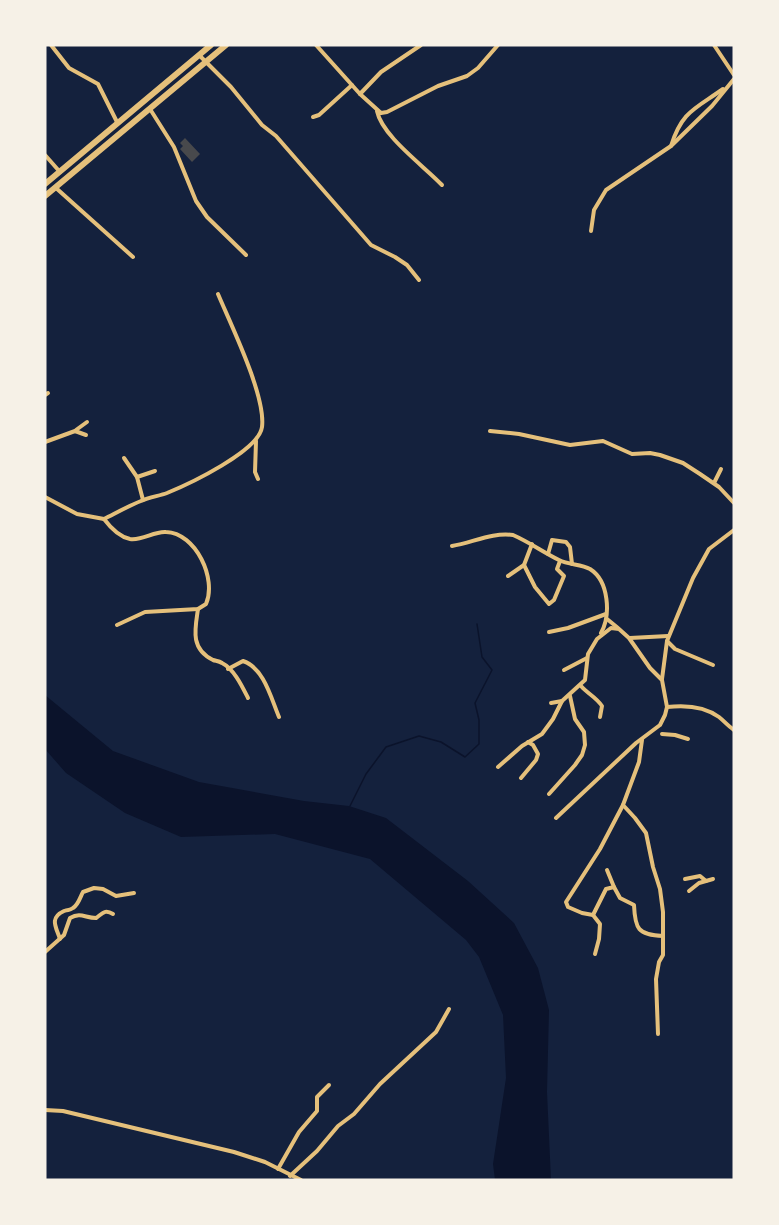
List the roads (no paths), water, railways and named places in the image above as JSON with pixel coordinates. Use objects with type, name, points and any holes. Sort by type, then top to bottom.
[{"type":"main road","points":[[45,184],[211,45]]},
{"type":"main road","points":[[45,196],[226,45]]},
{"type":"street","points":[[51,45],[69,68],[98,84],[117,122]]},
{"type":"street","points":[[197,45],[205,62],[231,87],[262,125],[276,136],[371,245],[406,265],[419,280]]},
{"type":"street","points":[[316,45],[381,113],[438,86],[467,76],[478,68],[498,45]]},
{"type":"street","points":[[360,93],[381,72],[421,45]]},
{"type":"street","points":[[591,231],[594,210],[606,190],[671,146],[712,106],[734,77],[714,45]]},
{"type":"street","points":[[313,117],[319,115],[352,85]]},
{"type":"street","points":[[671,146],[678,124],[686,114],[728,86]]},
{"type":"street","points":[[150,108],[174,147],[196,201],[207,216],[246,255]]},
{"type":"street","points":[[376,110],[386,131],[442,185]]},
{"type":"street","points":[[45,155],[61,172]]},
{"type":"street","points":[[56,187],[133,257]]},
{"type":"street","points":[[45,497],[77,514],[104,519],[143,500],[167,493],[225,465],[256,440],[262,429],[262,407],[243,351],[218,294]]},
{"type":"street","points":[[45,442],[75,431],[87,422]]},
{"type":"street","points":[[75,431],[86,435]]},
{"type":"street","points":[[490,431],[519,434],[570,445],[603,441],[632,454],[650,453],[683,463],[714,483],[734,503]]},
{"type":"street","points":[[256,440],[255,472],[258,479]]},
{"type":"street","points":[[124,458],[137,477],[143,500]]},
{"type":"street","points":[[714,483],[721,469]]},
{"type":"street","points":[[137,477],[155,471]]},
{"type":"street","points":[[104,519],[126,538],[136,539],[159,532],[176,533],[192,546],[207,570],[209,581],[208,600],[198,609],[145,612],[117,625]]},
{"type":"street","points":[[556,818],[660,725],[667,707],[662,680],[668,638],[705,555],[734,530]]},
{"type":"street","points":[[452,546],[505,534],[532,544],[560,561],[587,567],[598,577],[606,592],[607,617],[586,658],[564,670]]},
{"type":"street","points":[[548,554],[552,540],[566,542],[570,547],[572,564]]},
{"type":"street","points":[[508,576],[524,565],[532,544]]},
{"type":"street","points":[[524,565],[535,587],[549,604],[554,600],[564,576],[557,569],[560,561]]},
{"type":"street","points":[[198,609],[194,637],[199,646],[208,657],[223,663],[239,681],[248,698]]},
{"type":"street","points":[[607,617],[629,638],[650,668],[662,680]]},
{"type":"street","points":[[549,632],[607,617]]},
{"type":"street","points":[[597,639],[611,628],[620,629]]},
{"type":"street","points":[[629,638],[668,638]]},
{"type":"street","points":[[668,638],[675,649],[713,665]]},
{"type":"street","points":[[552,703],[562,701],[581,686],[587,676],[586,658]]},
{"type":"street","points":[[228,669],[243,662],[250,664],[261,675],[279,717]]},
{"type":"street","points":[[581,686],[602,706],[600,717]]},
{"type":"street","points":[[549,794],[574,765],[585,745],[584,732],[575,719],[570,696]]},
{"type":"street","points":[[498,767],[528,742],[542,734],[562,701]]},
{"type":"street","points":[[667,707],[701,708],[716,715],[734,730]]},
{"type":"street","points":[[662,734],[688,739]]},
{"type":"street","points":[[595,954],[600,924],[593,915],[571,910],[567,902],[623,805],[639,762],[642,739]]},
{"type":"street","points":[[521,778],[536,760],[538,754],[533,745],[528,742]]},
{"type":"street","points":[[623,805],[646,833],[660,889],[663,955],[659,962],[656,979],[658,1034]]},
{"type":"street","points":[[607,870],[620,898],[634,905],[634,924],[640,931],[663,936]]},
{"type":"street","points":[[685,879],[700,876],[706,881]]},
{"type":"street","points":[[689,891],[695,885],[713,879]]},
{"type":"street","points":[[593,915],[606,889],[614,887]]},
{"type":"street","points":[[60,939],[54,923],[55,919],[79,903],[83,892],[94,888],[103,889],[116,896],[134,893]]},
{"type":"street","points":[[45,952],[64,935],[70,918],[84,914],[96,918],[104,911],[113,914]]},
{"type":"street","points":[[290,1176],[317,1151],[338,1126],[354,1114],[380,1084],[436,1032],[449,1009]]},
{"type":"street","points":[[278,1169],[299,1132],[317,1111],[317,1097],[329,1085]]},
{"type":"street","points":[[45,1110],[63,1111],[234,1152],[265,1162],[301,1180]]},
{"type":"water","points":[[45,695],[113,751],[199,782],[304,801],[349,806],[386,818],[468,881],[514,923],[538,968],[549,1010],[547,1092],[551,1180],[495,1180],[493,1164],[506,1078],[503,1015],[479,957],[466,940],[370,859],[275,834],[181,837],[125,813],[66,773],[45,749]]},
{"type":"waterway","points":[[350,806],[366,774],[386,747],[419,736],[441,742],[465,757],[479,744],[479,720],[475,703],[492,670],[482,657],[477,624]]}]
